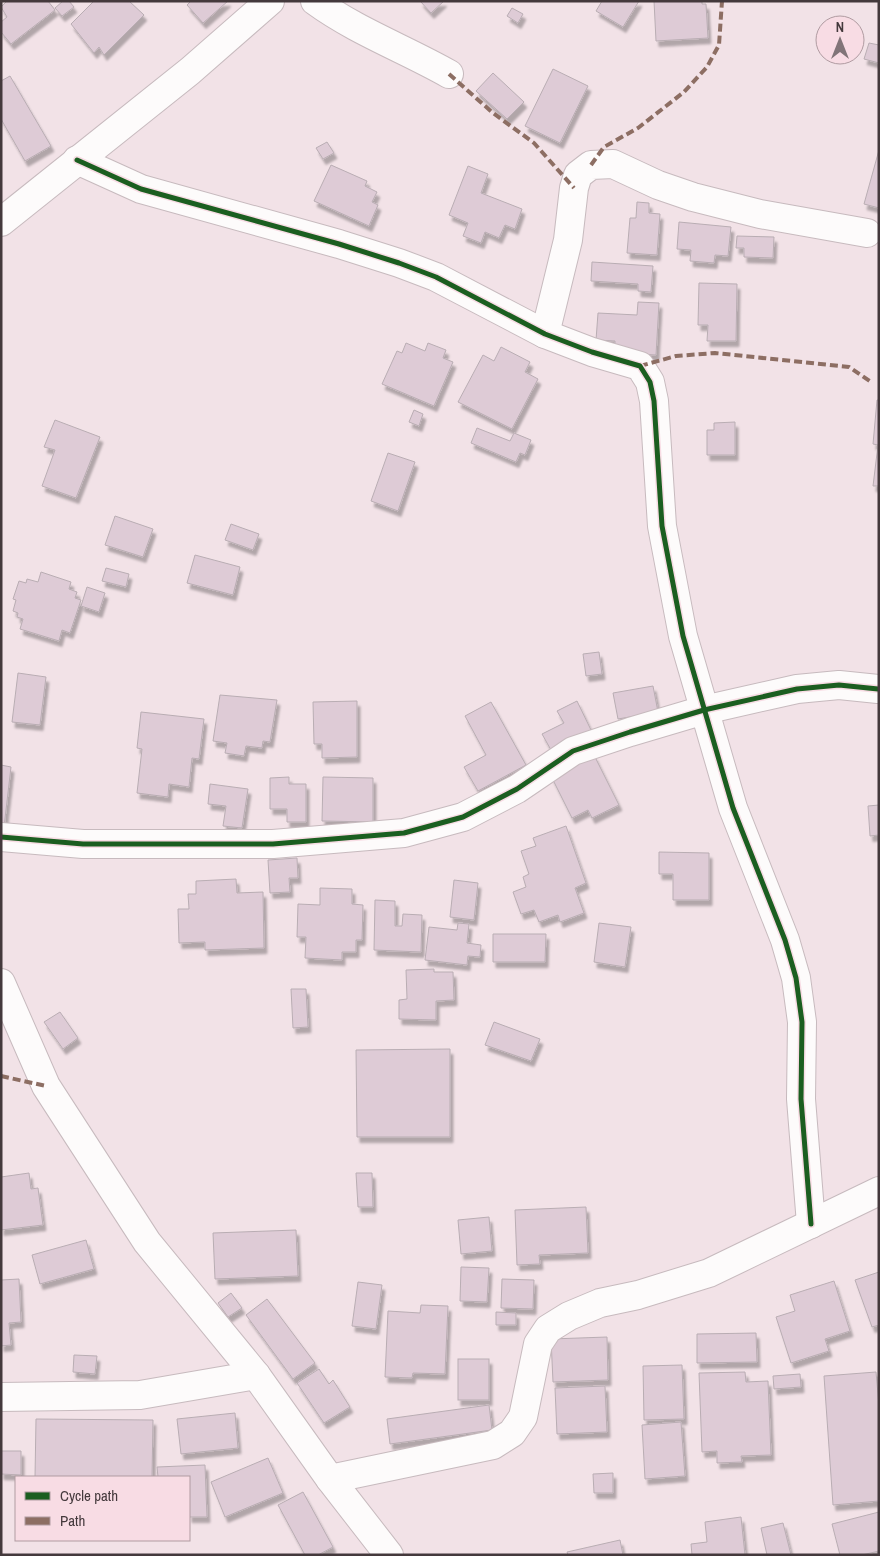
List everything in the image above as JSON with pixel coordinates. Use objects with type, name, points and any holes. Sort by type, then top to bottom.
[{"type":"street","points":[[1,222],[190,72],[270,1]]},
{"type":"street","points":[[315,1],[337,17],[416,55],[449,74]]},
{"type":"street","points":[[77,160],[141,189],[339,244],[436,277],[545,334],[592,352],[640,366],[650,382],[654,401],[662,526],[683,636],[734,808],[785,940],[796,978],[802,1022],[800,1099],[811,1224]]},
{"type":"street","points":[[545,334],[568,240],[574,188],[578,175],[591,165],[613,164],[667,188],[760,214],[867,233]]},
{"type":"street","points":[[1,837],[83,844],[273,844],[404,833],[463,817],[517,789],[573,751],[704,710],[797,689],[839,685],[878,689]]},
{"type":"street","points":[[1,983],[51,1094],[147,1242],[256,1376],[330,1479],[389,1555]]},
{"type":"street","points":[[330,1479],[493,1446],[512,1432],[523,1417],[538,1344],[548,1329],[600,1302],[638,1295],[709,1273],[879,1191]]},
{"type":"street","points":[[1,1397],[140,1395],[256,1376]]},
{"type":"building","points":[[7,1],[48,1],[55,10],[11,44],[1,32],[1,22],[7,17],[1,7]]},
{"type":"building","points":[[63,1],[69,1],[74,7],[62,16],[55,8]]},
{"type":"building","points":[[94,1],[129,1],[144,15],[104,55],[99,47],[94,53],[71,24]]},
{"type":"building","points":[[191,1],[228,1],[203,23],[187,5]]},
{"type":"building","points":[[420,1],[444,1],[431,13]]},
{"type":"building","points":[[602,1],[639,1],[623,27],[596,11]]},
{"type":"building","points":[[654,1],[702,1],[702,4],[706,4],[708,38],[656,41]]},
{"type":"building","points":[[512,8],[523,14],[518,23],[507,16]]},
{"type":"building","points":[[869,43],[879,45],[879,63],[865,59]]},
{"type":"building","points":[[553,69],[588,86],[560,143],[525,126]]},
{"type":"building","points":[[493,73],[524,102],[507,119],[476,91]]},
{"type":"building","points":[[10,76],[51,146],[25,161],[1,119],[1,81]]},
{"type":"building","points":[[327,142],[334,153],[323,159],[316,148]]},
{"type":"building","points":[[879,150],[879,208],[864,204]]},
{"type":"building","points":[[331,165],[367,181],[365,186],[377,192],[372,202],[378,205],[369,226],[314,201]]},
{"type":"building","points":[[468,166],[488,174],[481,193],[522,209],[515,229],[505,225],[499,238],[485,232],[481,243],[463,236],[468,223],[449,215]]},
{"type":"building","points":[[637,202],[649,203],[649,213],[660,214],[657,255],[627,253],[630,218],[636,218]]},
{"type":"building","points":[[679,222],[731,227],[728,256],[715,255],[714,263],[690,261],[691,250],[677,249]]},
{"type":"building","points":[[737,236],[774,237],[773,258],[744,257],[744,248],[736,248]]},
{"type":"building","points":[[592,262],[653,266],[651,292],[638,291],[638,284],[591,281]]},
{"type":"building","points":[[699,283],[737,284],[736,341],[707,341],[708,325],[698,325]]},
{"type":"building","points":[[638,302],[659,303],[656,355],[615,353],[615,341],[596,340],[598,313],[637,315]]},
{"type":"building","points":[[406,343],[425,351],[428,343],[446,350],[443,358],[453,362],[434,406],[382,384],[397,351],[402,353]]},
{"type":"building","points":[[501,347],[530,362],[525,372],[538,379],[512,429],[458,402],[483,355],[494,361]]},
{"type":"building","points":[[877,400],[879,400],[879,486],[873,486],[878,445],[873,444]]},
{"type":"building","points":[[414,410],[423,414],[419,426],[409,422]]},
{"type":"building","points":[[55,420],[100,437],[76,498],[42,486],[55,450],[44,447]]},
{"type":"building","points":[[735,422],[735,455],[707,455],[707,430],[714,430],[714,423]]},
{"type":"building","points":[[477,428],[510,441],[514,433],[531,440],[525,455],[520,453],[516,462],[471,443]]},
{"type":"building","points":[[388,453],[415,462],[398,511],[371,501]]},
{"type":"building","points":[[115,516],[153,529],[143,557],[105,545]]},
{"type":"building","points":[[231,524],[259,534],[253,550],[225,540]]},
{"type":"building","points":[[195,555],[240,567],[233,595],[187,583]]},
{"type":"building","points":[[106,568],[129,574],[126,587],[102,581]]},
{"type":"building","points":[[41,572],[71,582],[69,589],[77,592],[75,598],[81,600],[70,633],[62,630],[59,641],[20,629],[23,619],[17,617],[18,613],[13,611],[16,600],[13,599],[19,581],[26,583],[27,579],[38,582]]},
{"type":"building","points":[[87,587],[105,593],[99,612],[81,606]]},
{"type":"building","points":[[599,652],[602,674],[586,676],[583,654]]},
{"type":"building","points":[[18,673],[46,677],[40,725],[12,722]]},
{"type":"building","points":[[653,686],[658,712],[618,719],[613,693]]},
{"type":"building","points":[[220,695],[277,700],[270,742],[263,741],[262,748],[246,746],[244,756],[225,753],[227,743],[213,741]]},
{"type":"building","points":[[357,701],[357,757],[322,758],[322,744],[314,744],[313,702]]},
{"type":"building","points":[[577,701],[591,730],[551,750],[542,734],[564,723],[557,711]]},
{"type":"building","points":[[491,702],[526,765],[478,791],[464,767],[486,755],[465,716]]},
{"type":"building","points":[[141,712],[204,719],[199,759],[192,758],[189,787],[169,784],[168,797],[137,793],[142,749],[137,748]]},
{"type":"building","points":[[594,755],[619,805],[592,818],[588,810],[572,818],[551,776]]},
{"type":"building","points":[[1,765],[11,767],[4,827],[1,826]]},
{"type":"building","points":[[289,777],[289,784],[306,784],[306,822],[287,822],[287,809],[270,809],[270,778]]},
{"type":"building","points":[[323,777],[373,778],[373,822],[322,821]]},
{"type":"building","points":[[210,784],[248,789],[242,828],[223,826],[226,806],[208,804]]},
{"type":"building","points":[[879,805],[879,835],[870,836],[868,806]]},
{"type":"building","points":[[566,826],[586,883],[575,888],[584,913],[560,922],[558,915],[539,922],[534,910],[521,914],[513,892],[526,887],[523,877],[529,874],[521,851],[536,846],[533,838]]},
{"type":"building","points":[[659,852],[709,853],[709,900],[673,900],[673,874],[659,874]]},
{"type":"building","points":[[297,858],[298,878],[289,878],[290,892],[270,893],[268,860]]},
{"type":"building","points":[[236,879],[237,893],[263,892],[264,948],[205,950],[205,942],[179,943],[178,909],[189,909],[188,894],[196,894],[196,881]]},
{"type":"building","points":[[454,880],[478,883],[474,920],[450,917]]},
{"type":"building","points":[[320,888],[352,889],[352,904],[363,905],[362,940],[356,940],[356,952],[342,952],[342,960],[305,958],[306,937],[297,937],[298,904],[320,905]]},
{"type":"building","points":[[375,900],[395,901],[395,926],[402,926],[403,914],[422,915],[421,952],[374,950]]},
{"type":"building","points":[[458,923],[469,924],[467,943],[481,945],[480,957],[468,956],[467,965],[425,960],[429,927],[457,930]]},
{"type":"building","points":[[599,923],[631,927],[625,967],[594,962]]},
{"type":"building","points":[[493,934],[546,934],[545,962],[493,962]]},
{"type":"building","points":[[434,969],[434,972],[453,972],[454,1000],[436,1001],[436,1020],[399,1019],[399,1000],[407,999],[406,970]]},
{"type":"building","points":[[291,989],[306,989],[308,1027],[293,1028]]},
{"type":"building","points":[[60,1012],[78,1038],[63,1049],[44,1022]]},
{"type":"building","points":[[494,1022],[540,1039],[531,1061],[485,1045]]},
{"type":"building","points":[[450,1049],[450,1137],[357,1137],[356,1050]]},
{"type":"building","points":[[29,1173],[31,1189],[38,1188],[43,1225],[1,1230],[1,1177]]},
{"type":"building","points":[[356,1173],[372,1173],[373,1207],[358,1207]]},
{"type":"building","points":[[586,1207],[588,1253],[539,1255],[540,1264],[517,1265],[515,1210]]},
{"type":"building","points":[[489,1217],[492,1251],[461,1254],[458,1220]]},
{"type":"building","points":[[296,1230],[298,1276],[215,1279],[213,1233]]},
{"type":"building","points":[[86,1240],[94,1269],[40,1284],[32,1255]]},
{"type":"building","points":[[461,1267],[489,1268],[487,1302],[460,1301]]},
{"type":"building","points":[[879,1272],[879,1325],[872,1327],[855,1280]]},
{"type":"building","points":[[19,1279],[21,1322],[9,1323],[11,1345],[1,1346],[1,1280]]},
{"type":"building","points":[[502,1279],[534,1280],[533,1309],[501,1308]]},
{"type":"building","points":[[834,1281],[850,1331],[825,1339],[829,1351],[791,1363],[776,1317],[795,1311],[790,1295]]},
{"type":"building","points":[[358,1282],[382,1285],[376,1329],[352,1326]]},
{"type":"building","points":[[231,1293],[242,1308],[228,1317],[218,1303]]},
{"type":"building","points":[[267,1299],[315,1363],[293,1379],[246,1315]]},
{"type":"building","points":[[421,1305],[448,1306],[445,1374],[413,1373],[412,1378],[385,1377],[388,1311],[420,1313]]},
{"type":"building","points":[[496,1312],[516,1313],[516,1325],[496,1325]]},
{"type":"building","points":[[756,1333],[757,1362],[697,1363],[697,1334]]},
{"type":"building","points":[[607,1337],[608,1380],[553,1382],[551,1339]]},
{"type":"building","points":[[74,1355],[97,1356],[95,1374],[73,1372]]},
{"type":"building","points":[[458,1359],[489,1359],[489,1400],[458,1400]]},
{"type":"building","points":[[682,1365],[684,1419],[644,1420],[643,1366]]},
{"type":"building","points":[[319,1369],[329,1384],[333,1380],[350,1407],[324,1423],[297,1383]]},
{"type":"building","points":[[745,1372],[746,1382],[768,1381],[771,1455],[741,1456],[742,1462],[717,1463],[717,1451],[702,1452],[699,1373]]},
{"type":"building","points":[[876,1372],[879,1405],[879,1501],[833,1505],[824,1376]]},
{"type":"building","points":[[800,1374],[801,1387],[774,1389],[773,1376]]},
{"type":"building","points":[[605,1386],[607,1432],[557,1434],[555,1388]]},
{"type":"building","points":[[489,1405],[492,1430],[390,1444],[387,1419]]},
{"type":"building","points":[[235,1413],[238,1448],[181,1454],[177,1419]]},
{"type":"building","points":[[36,1419],[153,1420],[152,1476],[35,1476]]},
{"type":"building","points":[[681,1422],[685,1476],[645,1479],[642,1425]]},
{"type":"building","points":[[1,1451],[21,1451],[21,1475],[1,1474]]},
{"type":"building","points":[[268,1458],[283,1493],[225,1517],[211,1482]]},
{"type":"building","points":[[205,1465],[207,1517],[190,1517],[190,1476],[158,1476],[157,1467]]},
{"type":"building","points":[[613,1473],[613,1493],[594,1493],[593,1474]]},
{"type":"building","points":[[303,1492],[333,1547],[318,1555],[305,1555],[278,1505]]},
{"type":"building","points":[[879,1512],[879,1551],[862,1555],[840,1555],[832,1524]]},
{"type":"building","points":[[741,1517],[745,1555],[692,1555],[691,1544],[707,1542],[705,1522]]},
{"type":"building","points":[[783,1523],[791,1555],[767,1555],[761,1528]]},
{"type":"building","points":[[620,1540],[623,1555],[568,1555],[567,1552]]},
{"type":"marked path","points":[[591,165],[604,147],[638,128],[684,92],[707,67],[719,45],[722,1]]},
{"type":"marked path","points":[[449,74],[493,113],[534,143],[574,188]]},
{"type":"marked path","points":[[640,366],[676,356],[715,353],[849,367],[871,382]]},
{"type":"marked path","points":[[1,1076],[46,1086]]},
{"type":"cycle path","points":[[77,160],[141,189],[339,244],[399,263],[436,277],[545,334],[592,352],[640,366],[650,382],[654,401],[662,526],[683,636],[733,808],[785,940],[796,978],[802,1022],[801,1099],[811,1224]]},
{"type":"cycle path","points":[[1,837],[83,844],[273,844],[404,833],[463,817],[517,789],[573,751],[630,732],[704,710],[797,689],[839,685],[878,689]]}]
